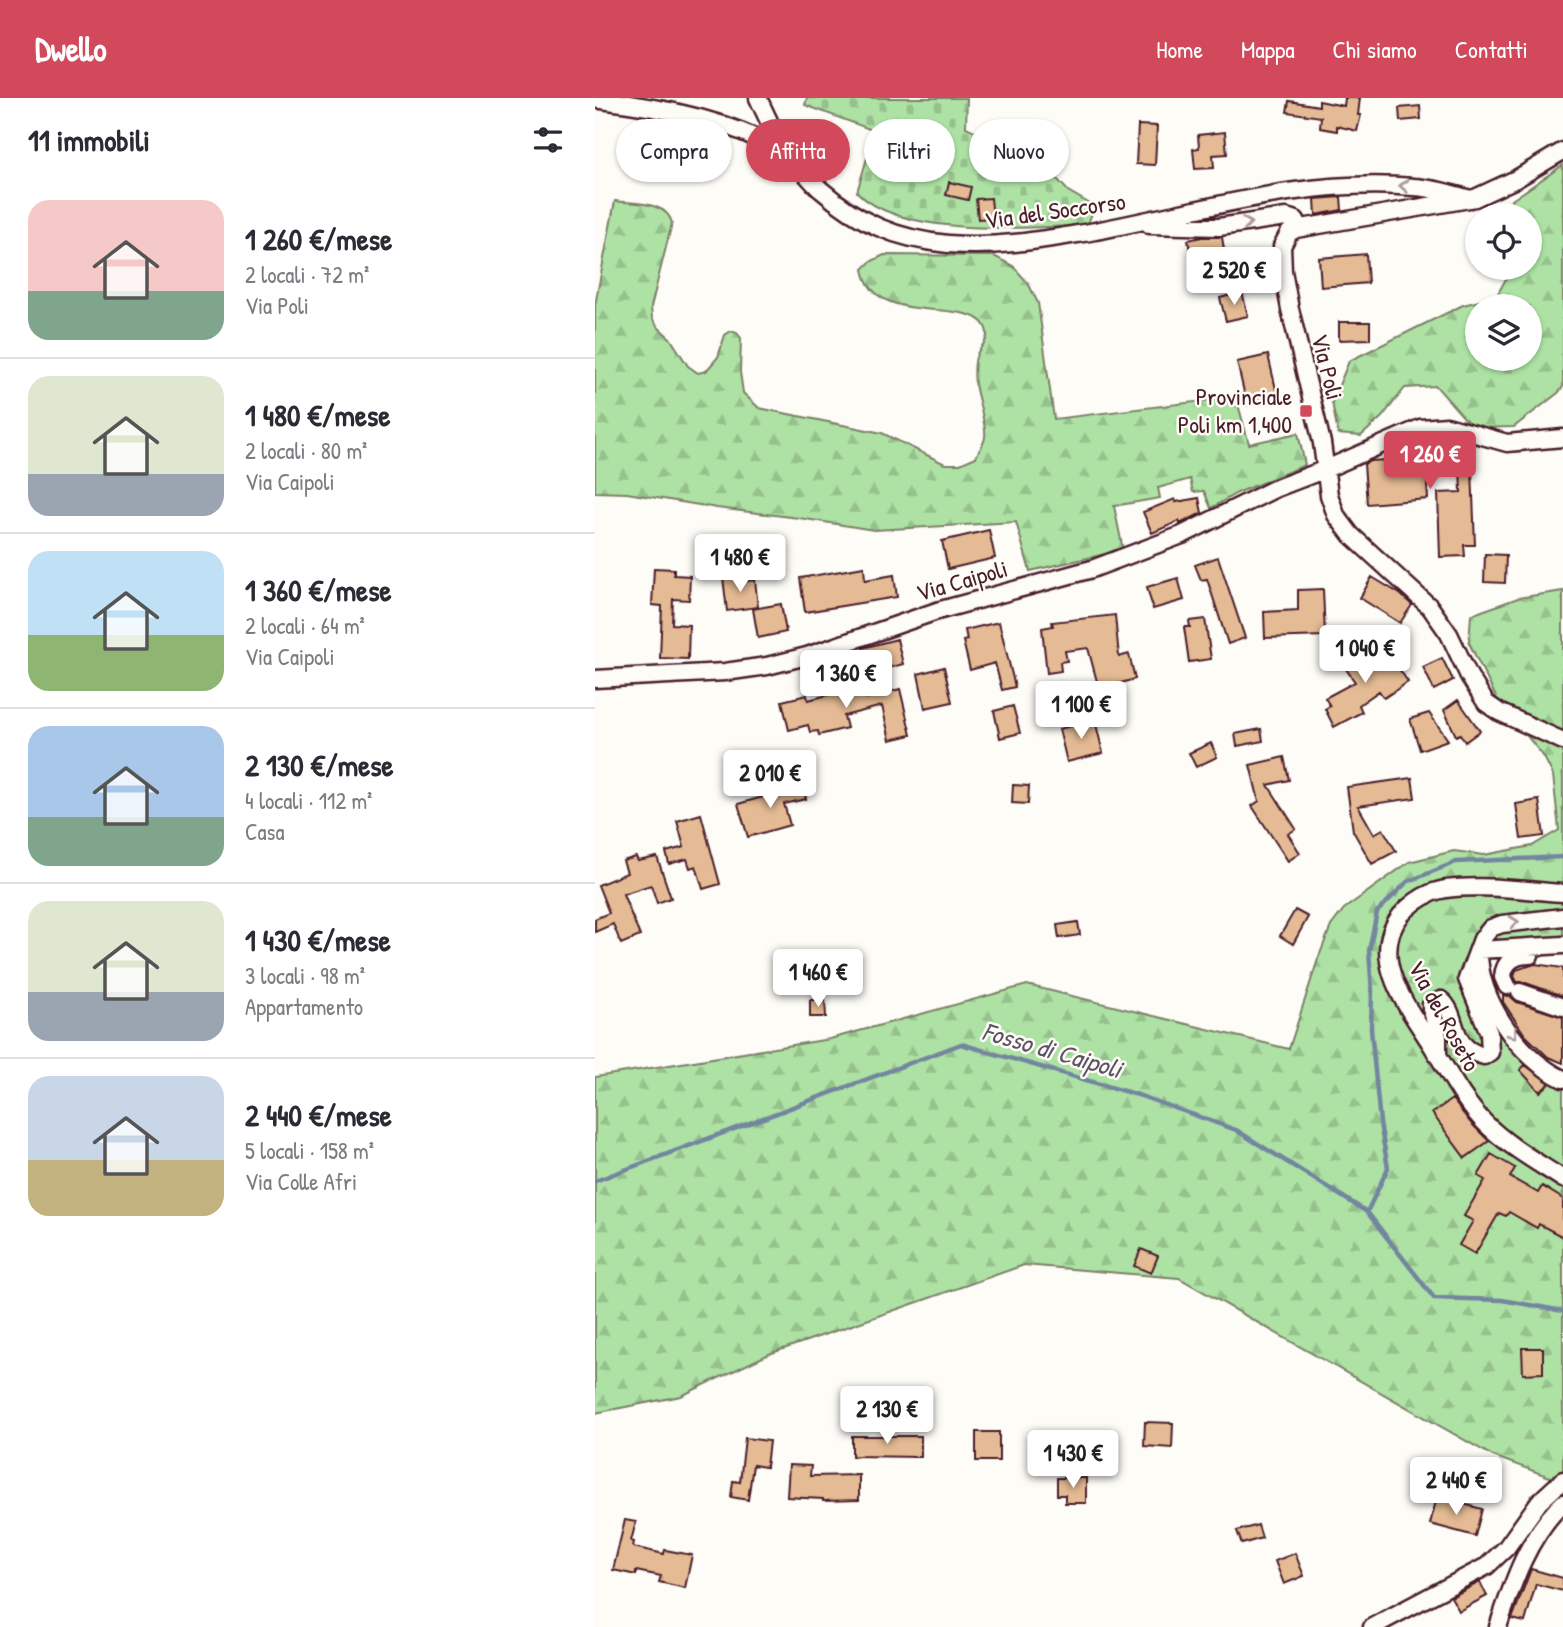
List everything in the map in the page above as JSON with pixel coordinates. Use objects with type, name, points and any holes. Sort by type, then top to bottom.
[{"type":"street","points":[[758,98],[768,119]]},
{"type":"street","name":"Via del Soccorso","points":[[595,99],[714,120],[746,134]]},
{"type":"street","points":[[1130,225],[1219,226],[1286,217],[1296,220],[1300,228],[1471,199],[1502,187],[1563,151]]},
{"type":"street","name":"Via del Soccorso","points":[[813,182],[846,209],[875,226],[907,239],[964,245],[1005,245],[1130,225],[1253,197],[1322,188],[1415,187],[1471,199]]},
{"type":"street","name":"Via Poli","points":[[1300,228],[1289,233],[1283,243],[1283,271],[1322,443],[1330,500],[1341,523],[1430,607],[1449,634],[1469,676],[1486,703],[1499,712],[1563,741]]},
{"type":"street","name":"Via Caipoli","points":[[595,679],[725,672],[789,661],[936,611],[1063,578],[1123,559],[1190,532],[1274,489],[1406,433],[1431,426],[1451,427],[1507,443],[1563,438]]},
{"type":"street","name":"Via del Roseto","points":[[1563,893],[1448,888],[1422,898],[1400,917],[1388,941],[1390,970],[1401,994],[1454,1083],[1486,1124],[1511,1145],[1563,1179]]},
{"type":"street","points":[[1438,1055],[1438,1037],[1431,1005],[1441,1000],[1447,1004],[1455,1030],[1464,1046],[1473,1054],[1484,1056],[1490,1052],[1489,1033],[1467,979],[1483,937],[1495,926],[1563,917]]},
{"type":"street","points":[[1479,950],[1563,945]]},
{"type":"street","points":[[1479,950],[1484,984],[1491,1005],[1528,1052],[1554,1075],[1563,1079]]},
{"type":"street","points":[[1563,952],[1513,958],[1503,971],[1503,979],[1514,989],[1563,1007]]},
{"type":"street","points":[[1372,1627],[1487,1566],[1506,1548],[1539,1502],[1563,1480]]},
{"type":"street","points":[[1498,1627],[1529,1546],[1549,1517],[1563,1503]]},
{"type":"green space","points":[[807,98],[967,98],[969,182],[1060,182],[1068,191],[1095,207],[1087,225],[966,227],[903,217],[877,207],[857,192],[864,168],[864,182],[955,182],[955,119],[864,119],[864,127],[850,122],[850,119],[843,119],[805,105]]},
{"type":"green space","points":[[1563,165],[1563,387],[1558,393],[1514,427],[1473,428],[1436,386],[1405,388],[1382,417],[1361,436],[1338,434],[1332,402],[1349,361],[1463,305],[1465,371],[1542,371],[1542,294],[1498,294],[1505,280],[1542,280],[1542,203],[1508,203]]},
{"type":"green space","points":[[615,201],[657,207],[669,216],[672,223],[651,307],[652,318],[658,327],[670,338],[688,366],[698,373],[706,371],[718,357],[725,335],[731,331],[737,333],[741,338],[740,372],[743,393],[759,408],[882,433],[945,464],[960,464],[976,457],[984,442],[985,432],[974,376],[976,356],[987,336],[980,321],[967,314],[905,306],[886,300],[871,288],[863,269],[884,255],[994,256],[1013,266],[1028,283],[1038,303],[1054,419],[1236,397],[1249,444],[1298,433],[1305,465],[1237,493],[1211,508],[1204,491],[1193,492],[1190,479],[1158,488],[1160,498],[1114,506],[1123,550],[1030,571],[1016,522],[874,530],[627,493],[595,492],[595,305]]},
{"type":"green space","points":[[1563,591],[1563,939],[1479,953],[1491,1005],[1563,1079],[1563,1482],[1493,1456],[1179,1278],[1024,1265],[769,1354],[681,1396],[595,1413],[595,1077],[830,1039],[1027,985],[1289,1049],[1318,959],[1331,926],[1344,909],[1409,862],[1454,851],[1484,855],[1532,846],[1559,830],[1553,775],[1544,757],[1497,699],[1469,643],[1471,615],[1518,598]]},
{"type":"building","points":[[1345,98],[1360,98],[1358,115],[1361,115],[1357,131],[1337,126],[1337,131],[1320,128],[1321,117],[1287,112],[1289,101],[1319,106],[1319,101],[1344,106]]},
{"type":"building","points":[[1420,106],[1421,119],[1400,121],[1399,108]]},
{"type":"building","points":[[1138,125],[1157,126],[1155,165],[1136,164]]},
{"type":"building","points":[[1225,132],[1227,154],[1213,155],[1214,168],[1195,169],[1193,149],[1199,148],[1198,135]]},
{"type":"building","points":[[949,182],[971,187],[968,200],[946,195]]},
{"type":"building","points":[[1341,197],[1342,210],[1316,215],[1315,199]]},
{"type":"building","points":[[991,198],[993,218],[978,219],[976,199]]},
{"type":"building","points":[[1222,237],[1225,256],[1192,263],[1188,240]]},
{"type":"building","points":[[1366,254],[1368,283],[1321,287],[1319,258]]},
{"type":"building","points":[[1242,292],[1248,316],[1226,321],[1220,298]]},
{"type":"building","points":[[1339,322],[1370,322],[1370,339],[1339,340]]},
{"type":"building","points":[[1268,355],[1278,398],[1247,405],[1237,362]]},
{"type":"building","points":[[1435,441],[1471,444],[1475,545],[1464,545],[1465,556],[1440,557],[1438,493],[1461,492],[1460,468],[1426,469],[1428,499],[1367,504],[1364,464],[1370,461],[1436,457]]},
{"type":"building","points":[[1199,498],[1202,513],[1152,533],[1143,512],[1175,499],[1176,502]]},
{"type":"building","points":[[989,530],[995,558],[948,569],[942,541]]},
{"type":"building","points":[[1485,554],[1506,555],[1505,583],[1484,582]]},
{"type":"building","points":[[1218,557],[1245,638],[1228,644],[1207,579],[1201,580],[1195,565]]},
{"type":"building","points":[[864,567],[865,580],[894,575],[897,597],[805,612],[800,578]]},
{"type":"building","points":[[654,568],[674,569],[674,575],[690,576],[689,600],[673,599],[672,624],[689,625],[688,659],[660,658],[662,606],[652,605]]},
{"type":"building","points":[[737,575],[738,582],[755,580],[758,607],[727,611],[723,577]]},
{"type":"building","points":[[1372,577],[1400,594],[1412,605],[1400,623],[1360,598]]},
{"type":"building","points":[[1178,578],[1184,600],[1153,609],[1147,587]]},
{"type":"building","points":[[1323,589],[1325,636],[1265,638],[1264,612],[1298,610],[1298,590]]},
{"type":"building","points":[[781,604],[786,632],[758,638],[753,609]]},
{"type":"building","points":[[1115,615],[1119,657],[1129,654],[1135,679],[1099,689],[1088,648],[1065,651],[1067,661],[1060,662],[1061,671],[1047,673],[1042,628],[1053,626],[1052,622]]},
{"type":"building","points":[[1205,619],[1211,659],[1189,662],[1184,627],[1190,627],[1189,621]]},
{"type":"building","points":[[999,622],[1015,687],[1002,690],[995,663],[970,670],[963,641],[967,640],[965,630]]},
{"type":"building","points":[[897,639],[903,664],[869,673],[863,648]]},
{"type":"building","points":[[1382,644],[1408,682],[1384,698],[1379,691],[1359,705],[1362,712],[1334,727],[1325,709],[1330,706],[1325,698],[1355,682],[1346,669]]},
{"type":"building","points":[[1442,658],[1453,680],[1434,690],[1423,667]]},
{"type":"building","points":[[944,667],[952,702],[925,708],[918,674]]},
{"type":"building","points":[[860,672],[866,698],[900,689],[911,735],[890,740],[882,706],[844,716],[847,728],[819,735],[818,731],[810,732],[808,725],[789,730],[782,701],[807,695],[808,700],[852,689],[848,675]]},
{"type":"building","points":[[1458,700],[1480,731],[1465,742],[1460,734],[1456,736],[1444,710]]},
{"type":"building","points":[[1013,706],[1020,733],[1000,738],[994,711]]},
{"type":"building","points":[[1429,713],[1448,740],[1420,750],[1410,719]]},
{"type":"building","points":[[1095,720],[1103,753],[1067,762],[1059,729]]},
{"type":"building","points":[[1261,729],[1263,741],[1237,746],[1235,734]]},
{"type":"building","points":[[1211,743],[1217,757],[1196,767],[1189,753]]},
{"type":"building","points":[[1284,757],[1289,780],[1268,785],[1296,829],[1288,834],[1300,853],[1288,861],[1252,806],[1259,801],[1250,765]]},
{"type":"building","points":[[1412,778],[1415,798],[1358,806],[1374,834],[1383,829],[1396,851],[1372,864],[1353,831],[1347,787]]},
{"type":"building","points":[[802,781],[806,799],[784,804],[790,825],[748,837],[738,804],[791,789],[790,783]]},
{"type":"building","points":[[1013,785],[1029,786],[1028,804],[1012,803]]},
{"type":"building","points":[[1539,800],[1544,836],[1521,839],[1516,804]]},
{"type":"building","points":[[701,814],[720,884],[703,889],[696,866],[690,868],[687,859],[669,864],[666,852],[684,847],[677,821]]},
{"type":"building","points":[[636,857],[638,861],[657,857],[671,898],[657,903],[651,885],[623,894],[640,936],[621,944],[613,924],[595,932],[595,919],[609,913],[598,885],[627,873],[623,861]]},
{"type":"building","points":[[1295,910],[1308,917],[1293,944],[1280,936]]},
{"type":"building","points":[[1078,922],[1080,935],[1059,938],[1057,925]]},
{"type":"building","points":[[1535,964],[1563,968],[1563,996],[1517,982],[1514,976],[1516,970]]},
{"type":"building","points":[[1503,995],[1563,1017],[1563,1063],[1548,1057],[1525,1035],[1503,1002]]},
{"type":"building","points":[[810,1000],[825,1000],[826,1017],[810,1017]]},
{"type":"building","points":[[1525,1065],[1550,1083],[1540,1092],[1520,1070]]},
{"type":"building","points":[[1452,1099],[1489,1141],[1465,1158],[1432,1113]]},
{"type":"building","points":[[1491,1154],[1515,1168],[1510,1177],[1538,1193],[1542,1186],[1563,1199],[1563,1237],[1539,1224],[1537,1228],[1509,1212],[1506,1216],[1499,1213],[1475,1254],[1459,1245],[1473,1221],[1464,1216],[1485,1180],[1478,1176]]},
{"type":"building","points":[[1141,1249],[1158,1256],[1151,1273],[1134,1266]]},
{"type":"building","points":[[1522,1348],[1543,1348],[1543,1373],[1523,1374]]},
{"type":"building","points":[[1145,1422],[1173,1423],[1172,1448],[1144,1446]]},
{"type":"building","points":[[976,1432],[999,1432],[999,1461],[976,1461]]},
{"type":"building","points":[[852,1436],[921,1436],[921,1457],[852,1456]]},
{"type":"building","points":[[745,1438],[769,1441],[766,1467],[753,1465],[748,1500],[731,1497],[733,1481],[740,1482]]},
{"type":"building","points":[[789,1465],[811,1466],[810,1476],[859,1475],[859,1500],[823,1501],[787,1497]]},
{"type":"building","points":[[1057,1478],[1086,1478],[1086,1503],[1065,1503],[1065,1495],[1057,1495]]},
{"type":"building","points":[[1437,1497],[1482,1509],[1475,1536],[1430,1524]]},
{"type":"building","points":[[625,1520],[636,1522],[631,1541],[634,1542],[633,1547],[664,1554],[665,1550],[692,1555],[685,1588],[659,1582],[661,1576],[636,1571],[636,1575],[613,1570]]},
{"type":"building","points":[[1258,1525],[1262,1538],[1242,1544],[1237,1531]]},
{"type":"building","points":[[1295,1553],[1304,1576],[1284,1584],[1275,1561]]},
{"type":"building","points":[[1531,1569],[1563,1578],[1563,1591],[1536,1584],[1525,1622],[1512,1619]]},
{"type":"building","points":[[1480,1582],[1487,1596],[1459,1611],[1451,1597]]},
{"type":"waterway","name":"Fosso di Caipoli","points":[[595,1181],[961,1044],[1138,1095],[1236,1130],[1367,1212],[1388,1168],[1380,1123],[1371,1029],[1369,951],[1377,912],[1407,882],[1456,862],[1563,857]]},
{"type":"waterway","name":"Fosso di Caipoli","points":[[1367,1212],[1434,1298],[1502,1300],[1563,1311]]},
{"type":"place","name":"Provinciale Poli km 1,400","points":[[1306,411]]}]
